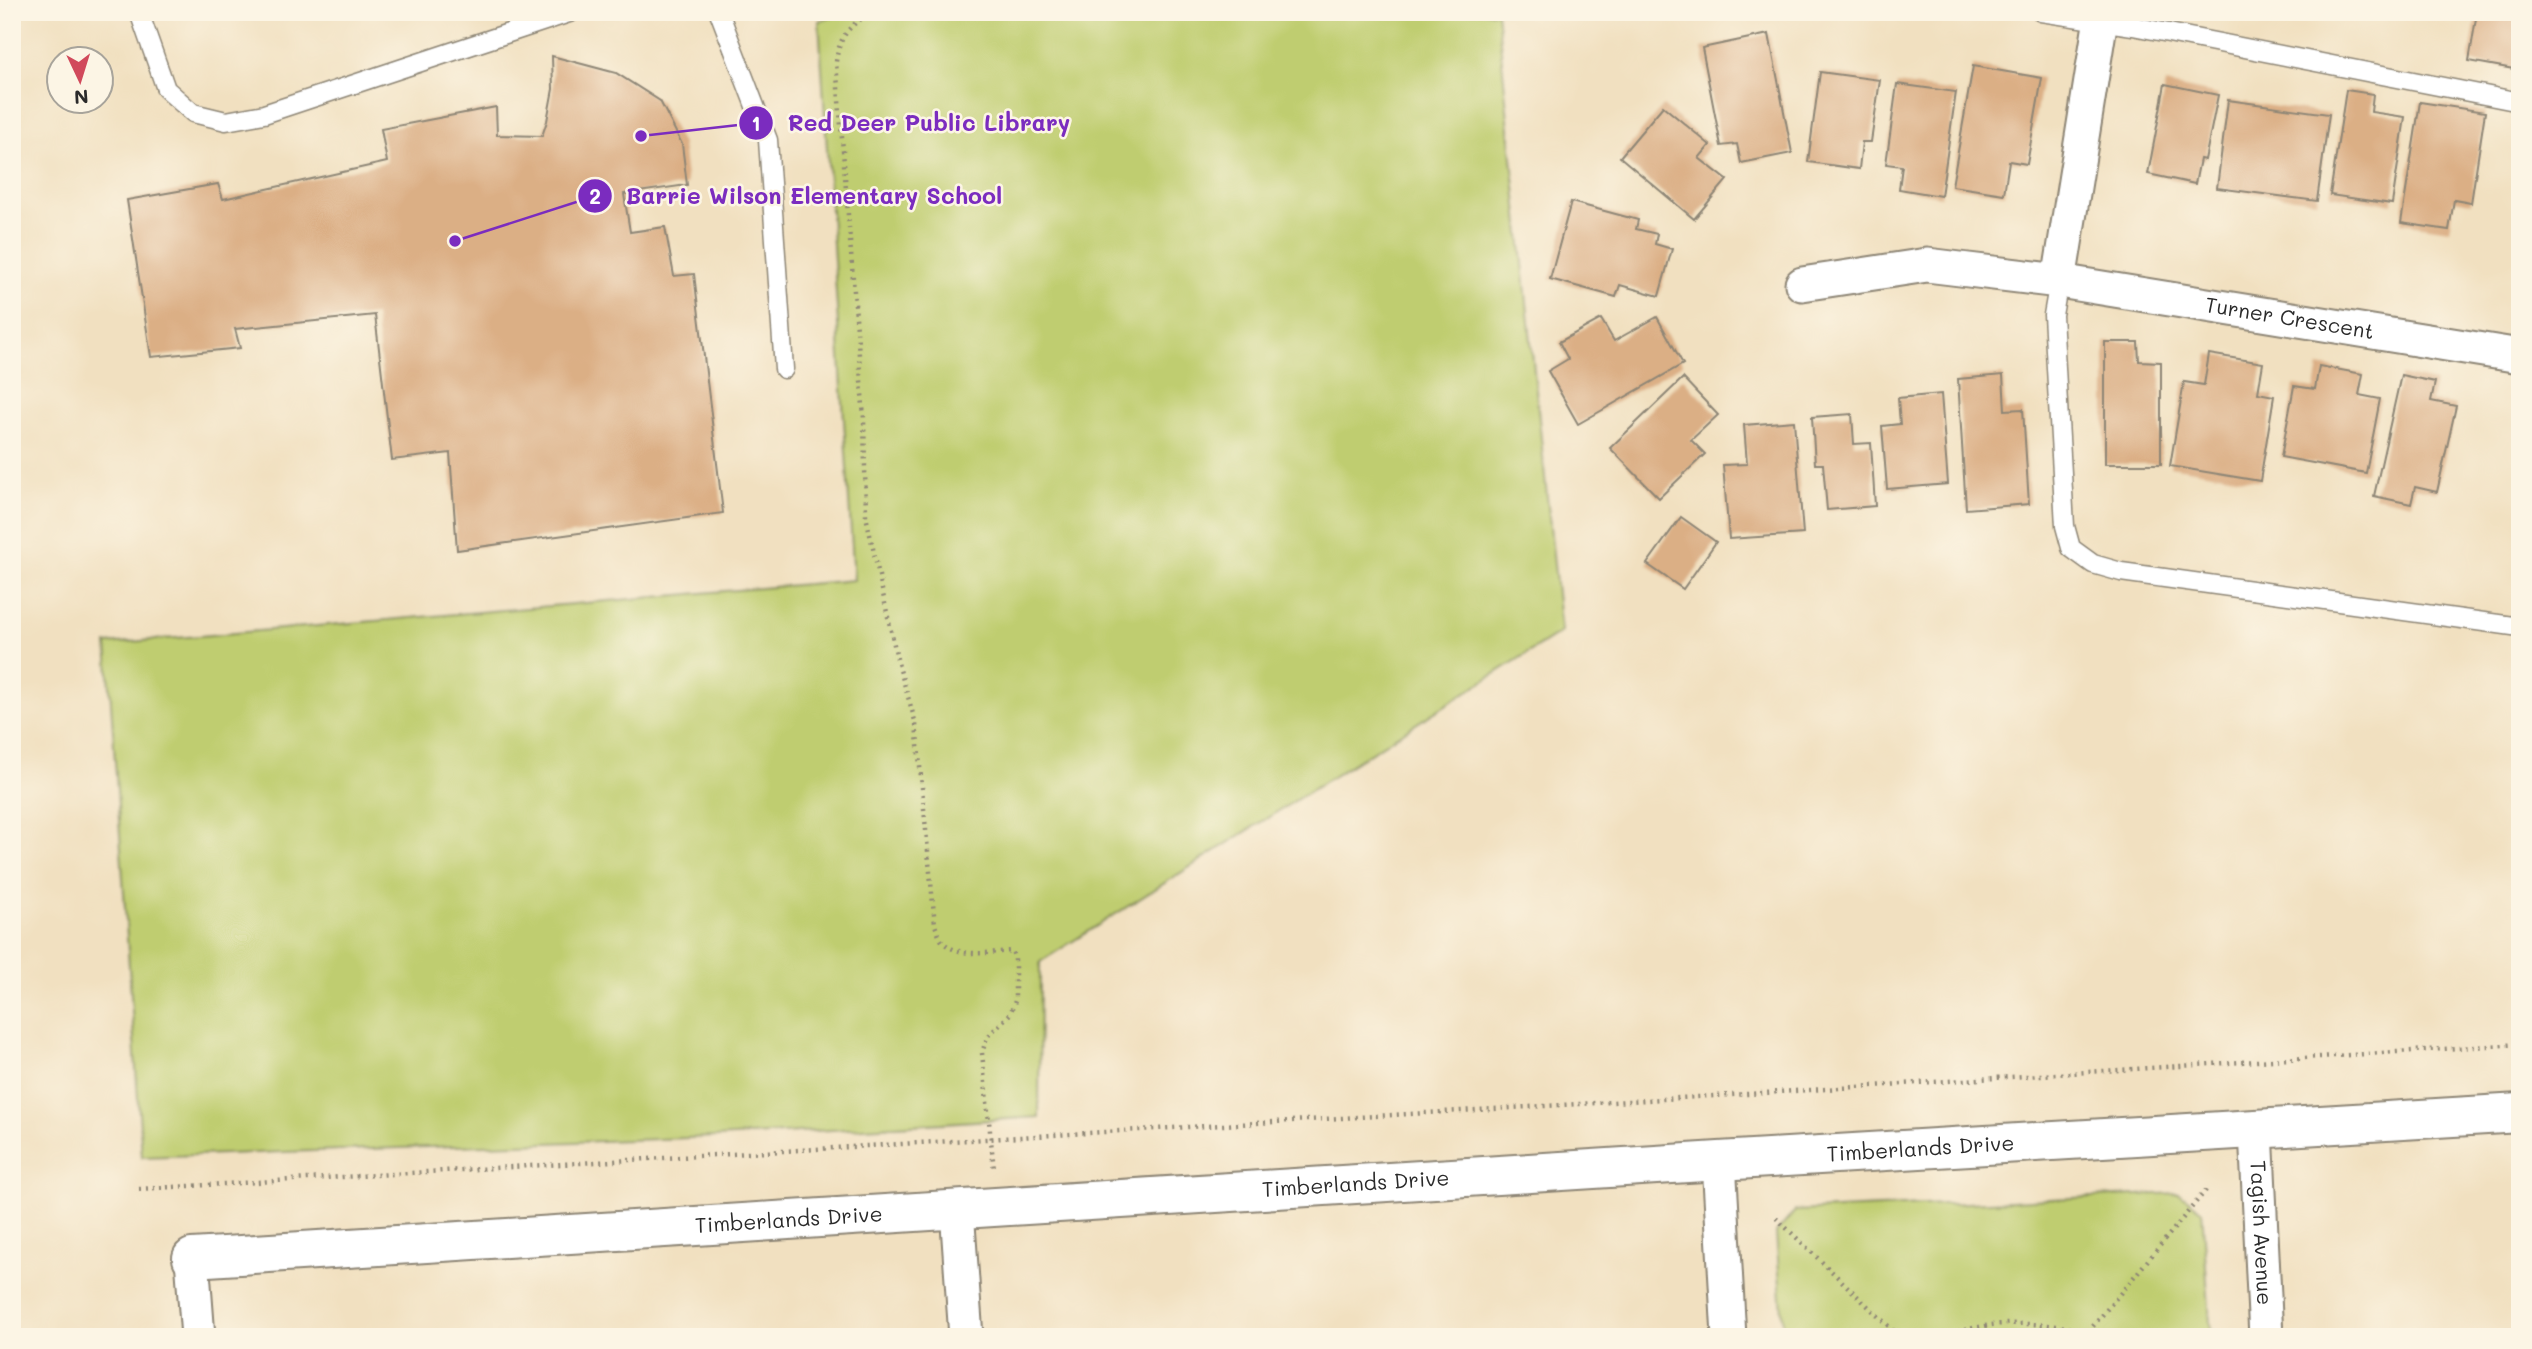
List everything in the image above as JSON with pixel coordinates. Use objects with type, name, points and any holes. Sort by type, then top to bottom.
[{"type":"street","points":[[2059,281],[2102,16]]},
{"type":"street","name":"Turner Crescent","points":[[1802,284],[1927,265],[2059,281],[2520,356]]},
{"type":"street","name":"Timberlands Drive","points":[[192,1258],[2520,1113]]},
{"type":"street","name":"Tagish Avenue","points":[[2256,1130],[2266,1337]]},
{"type":"street","points":[[1719,1161],[1729,1337]]},
{"type":"street","points":[[957,1210],[966,1337]]},
{"type":"street","points":[[192,1258],[198,1337]]},
{"type":"lane","points":[[139,12],[166,89],[193,113],[226,121],[264,114],[566,13]]},
{"type":"lane","points":[[719,12],[768,140],[784,369]]},
{"type":"lane","points":[[2041,12],[2102,16],[2520,102]]},
{"type":"lane","points":[[2059,281],[2053,315],[2065,526],[2071,548],[2093,564],[2121,572],[2520,627]]},
{"type":"path","points":[[873,12],[855,21],[844,34],[836,62],[864,419],[866,516],[898,663],[916,724],[935,925],[942,941],[956,950],[972,953],[1012,951],[1015,959],[1015,1001],[1010,1014],[987,1037],[982,1054],[995,1173]]},
{"type":"path","points":[[138,1189],[1735,1095],[2520,1044]]},
{"type":"path","points":[[2084,1337],[2207,1189]]},
{"type":"path","points":[[1776,1218],[1900,1337]]},
{"type":"path","points":[[1930,1337],[1992,1325],[2049,1326],[2089,1331],[2100,1337]]},
{"type":"green space","points":[[842,12],[1497,12],[1561,632],[1040,962],[1039,1117],[717,1137],[142,1157],[107,644],[854,580],[819,21]]},
{"type":"green space","points":[[2179,1193],[2202,1210],[2211,1337],[1784,1337],[1776,1233],[1795,1211]]},
{"type":"building","points":[[2477,12],[2520,17],[2514,69],[2469,61]]},
{"type":"building","points":[[1769,34],[1792,153],[1741,163],[1737,144],[1721,146],[1702,48]]},
{"type":"building","points":[[552,56],[616,73],[660,101],[682,144],[687,185],[624,194],[630,232],[665,227],[674,276],[694,274],[723,513],[457,550],[450,453],[392,460],[375,315],[235,329],[240,348],[151,357],[127,200],[218,184],[223,199],[387,162],[381,129],[496,107],[497,135],[542,136],[553,89]]},
{"type":"building","points":[[1973,66],[2042,78],[2027,164],[2009,161],[2004,194],[1952,186]]},
{"type":"building","points":[[1820,72],[1880,80],[1871,142],[1862,142],[1859,169],[1808,162]]},
{"type":"building","points":[[1897,84],[1956,92],[1941,196],[1899,189],[1902,166],[1886,164]]},
{"type":"building","points":[[2165,84],[2218,95],[2205,160],[2200,159],[2195,184],[2148,174]]},
{"type":"building","points":[[2346,90],[2373,94],[2371,112],[2405,117],[2392,204],[2330,195]]},
{"type":"building","points":[[2228,100],[2329,114],[2317,201],[2217,188]]},
{"type":"building","points":[[2420,102],[2485,112],[2471,203],[2454,200],[2449,230],[2401,223]]},
{"type":"building","points":[[1663,106],[1710,145],[1699,158],[1727,180],[1694,219],[1620,157]]},
{"type":"building","points":[[1571,202],[1638,220],[1636,229],[1657,234],[1655,244],[1672,249],[1659,296],[1620,285],[1616,297],[1550,279]]},
{"type":"building","points":[[1657,317],[1683,364],[1578,424],[1548,371],[1568,359],[1559,342],[1601,319],[1614,341]]},
{"type":"building","points":[[2105,342],[2138,342],[2139,361],[2161,362],[2161,464],[2105,464]]},
{"type":"building","points":[[2209,354],[2263,363],[2258,393],[2274,396],[2260,481],[2170,466],[2184,382],[2204,385]]},
{"type":"building","points":[[2319,366],[2363,374],[2359,395],[2380,399],[2366,473],[2281,457],[2294,386],[2315,389]]},
{"type":"building","points":[[2003,375],[2005,410],[2023,409],[2029,504],[1966,509],[1958,379]]},
{"type":"building","points":[[2401,375],[2435,382],[2431,401],[2456,406],[2437,492],[2415,487],[2411,504],[2374,496]]},
{"type":"building","points":[[1683,378],[1718,415],[1691,440],[1705,454],[1659,498],[1610,448]]},
{"type":"building","points":[[1941,394],[1948,484],[1887,489],[1882,426],[1900,424],[1898,398]]},
{"type":"building","points":[[1852,414],[1854,444],[1871,443],[1875,506],[1827,510],[1823,464],[1815,464],[1812,417]]},
{"type":"building","points":[[1794,421],[1803,534],[1729,539],[1723,465],[1747,464],[1744,425]]},
{"type":"building","points":[[1681,517],[1716,542],[1683,589],[1647,564]]},
{"type":"place","name":"Red Deer Public Library","points":[[641,136]]},
{"type":"place","name":"Barrie Wilson Elementary School","points":[[455,241]]}]
